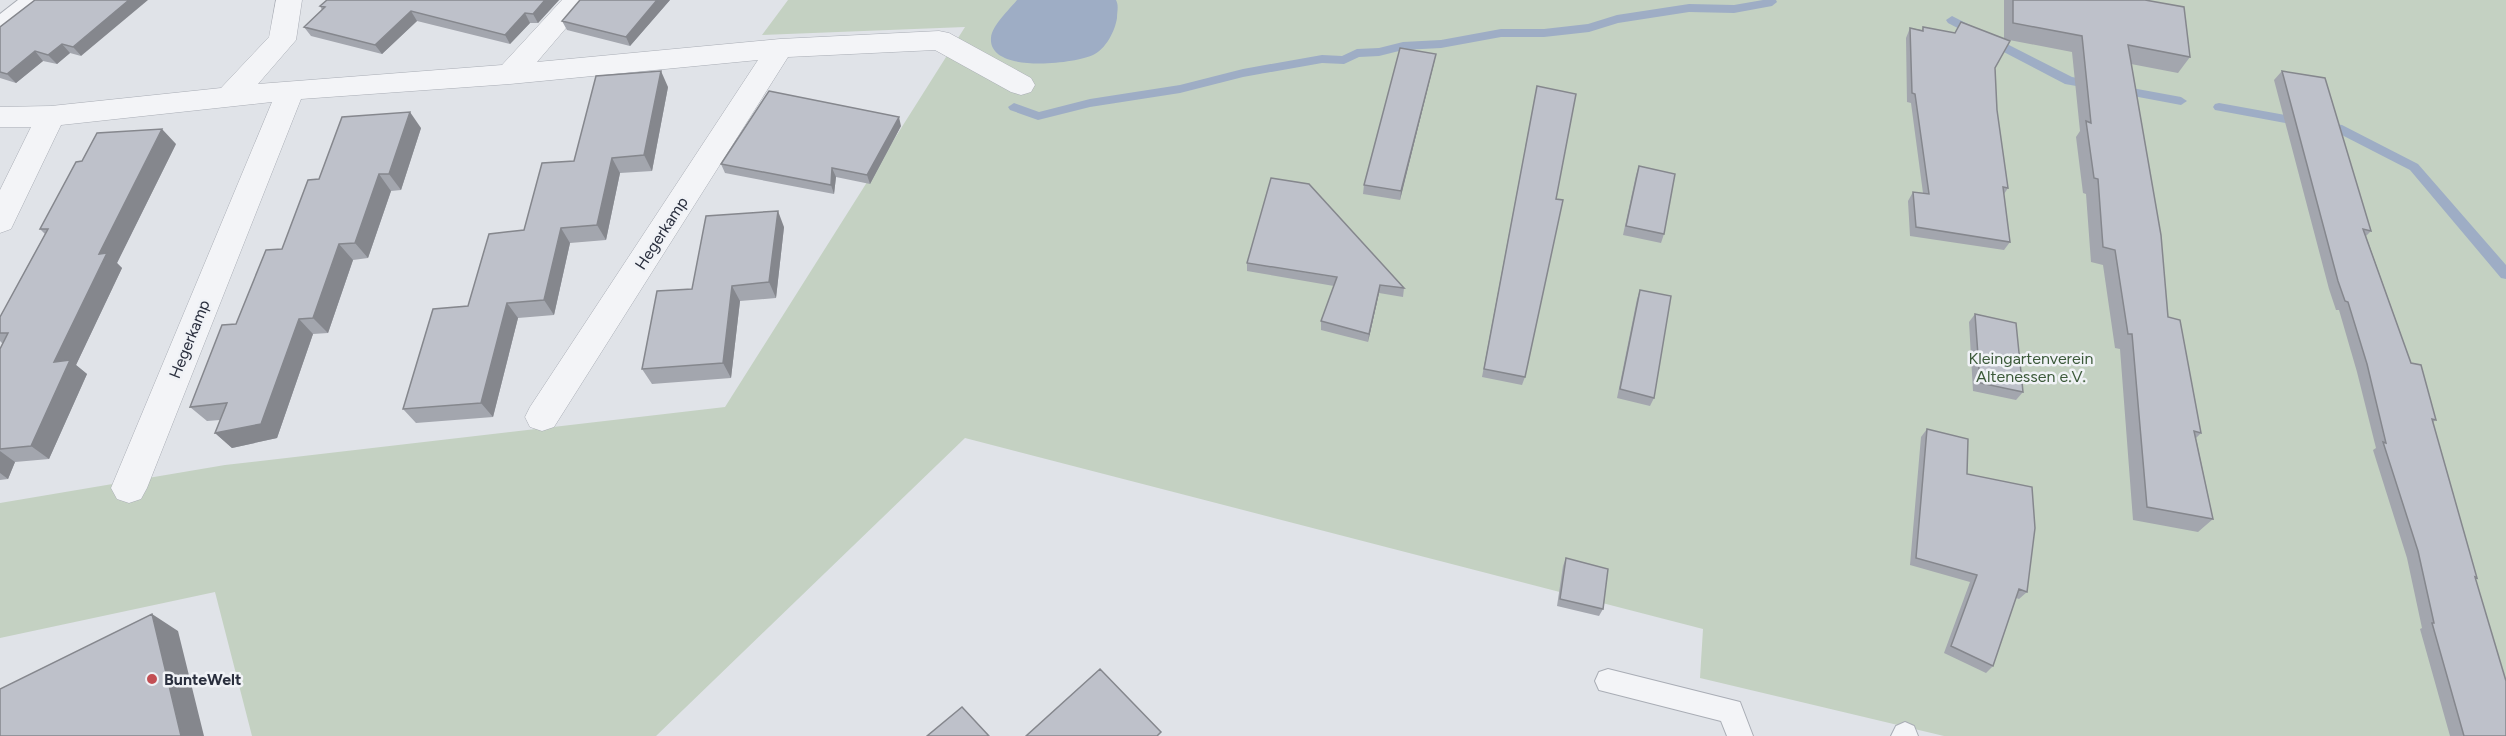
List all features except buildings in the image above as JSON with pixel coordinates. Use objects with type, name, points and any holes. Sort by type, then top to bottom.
[{"type":"street","points":[[230,96],[282,40],[289,0]]},
{"type":"street","points":[[510,74],[577,0]]},
{"type":"street","points":[[0,117],[51,116],[291,90],[510,74],[780,48],[939,40],[1021,85]]},
{"type":"street","name":"Hegerkamp","points":[[542,417],[780,48]]},
{"type":"street","name":"Hegerkamp","points":[[129,488],[291,90]]},
{"type":"street","points":[[0,221],[51,116]]},
{"type":"lane","points":[[0,23],[30,0]]},
{"type":"lane","points":[[1608,681],[1731,711],[1740,736]]},
{"type":"green space","name":"Kleingartenverein Altenessen e.V.","points":[[788,0],[2506,0],[2506,736],[1944,736],[1700,678],[1703,629],[965,438],[656,736],[252,736],[215,592],[0,638],[0,503],[225,465],[725,407],[965,27],[762,35]]},
{"type":"water","points":[[1017,0],[1116,0],[1117,18],[1109,39],[1102,49],[1093,55],[1052,63],[1017,62],[1003,57],[994,49],[991,38],[998,23]]},
{"type":"waterway","points":[[1014,107],[1038,116],[1090,103],[1180,89],[1243,73],[1322,59],[1344,60],[1357,53],[1379,52],[1403,46],[1441,44],[1501,33],[1544,33],[1589,28],[1617,19],[1689,8],[1734,9],[1772,2]]},
{"type":"waterway","points":[[1952,20],[2069,81],[2093,85]]},
{"type":"waterway","points":[[2121,90],[2181,101]]},
{"type":"waterway","points":[[2219,107],[2302,122]]},
{"type":"waterway","points":[[2324,126],[2338,128],[2414,167],[2506,274]]},
{"type":"place","name":"BunteWelt","points":[[152,679]]}]
